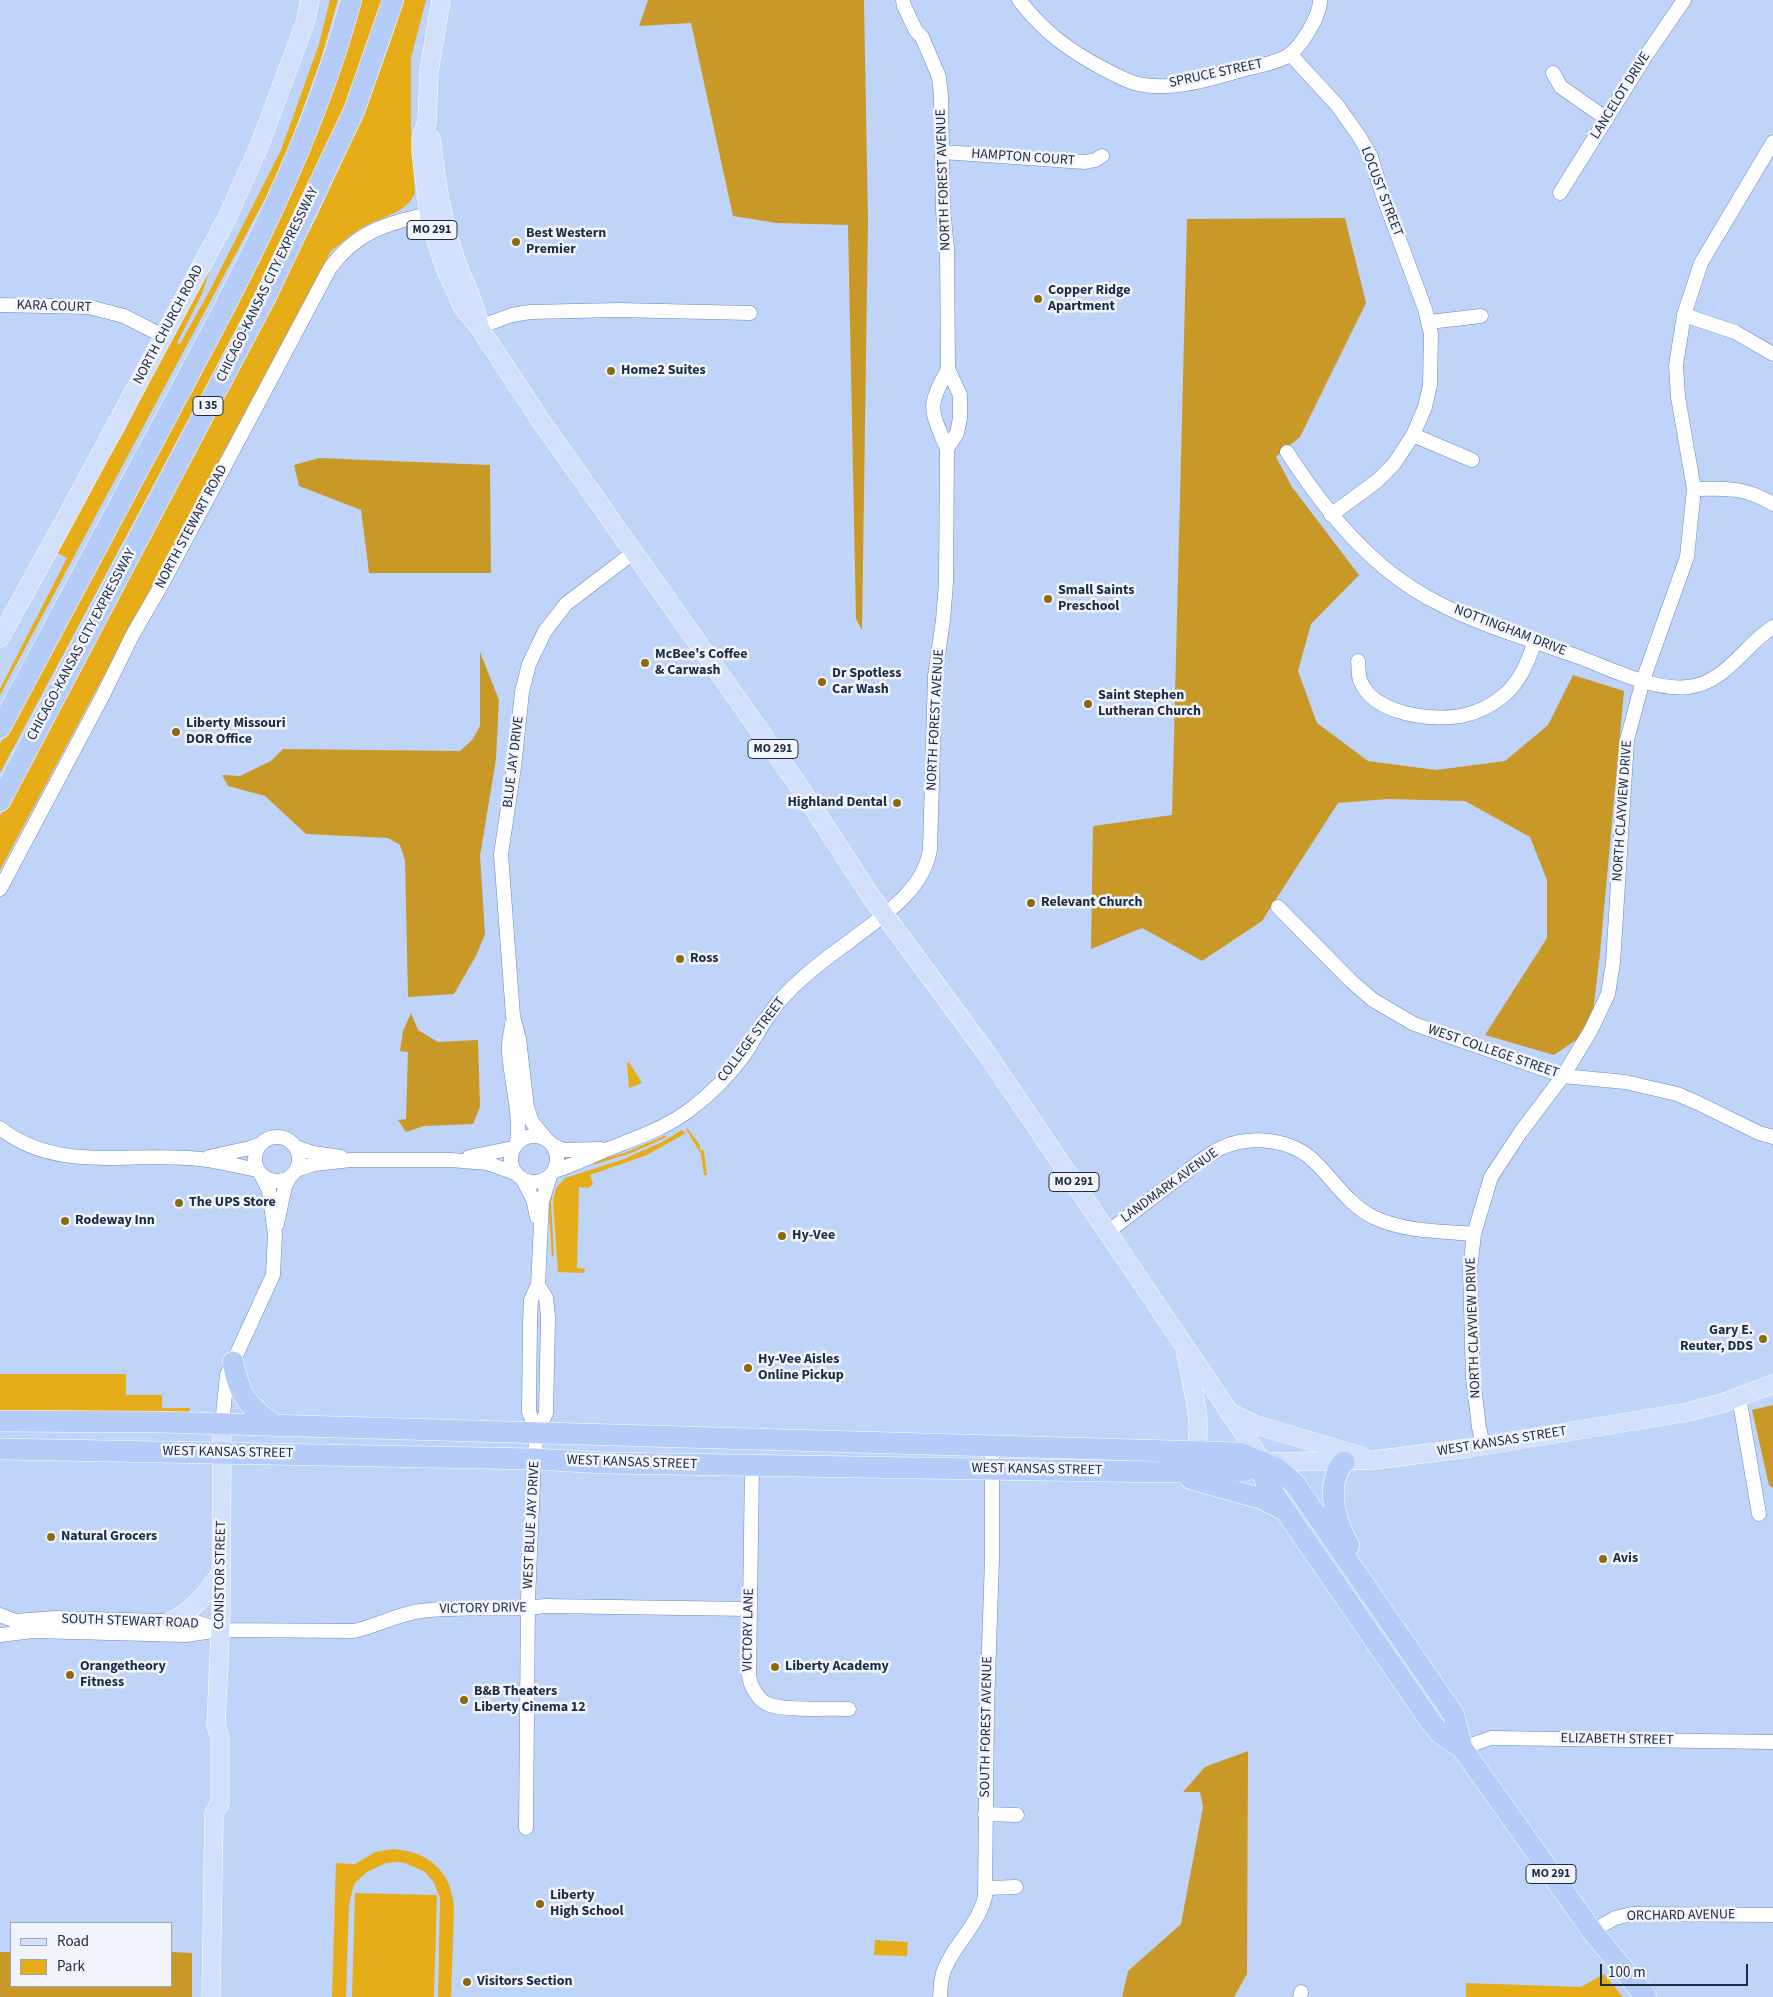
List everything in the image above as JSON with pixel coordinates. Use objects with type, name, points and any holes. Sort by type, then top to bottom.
[{"type":"highway","name":"CHICAGO-KANSAS CITY EXPRESSWAY","points":[[0,728],[222,312],[285,184],[319,102],[351,0]]},
{"type":"highway","name":"CHICAGO-KANSAS CITY EXPRESSWAY","points":[[0,802],[266,296],[354,111],[392,0]]},
{"type":"highway","points":[[233,1362],[237,1384],[244,1399],[258,1413],[276,1426]]},
{"type":"highway","name":"WEST KANSAS STREET","points":[[0,1421],[222,1424],[992,1447],[1194,1451],[1239,1453],[1263,1462]]},
{"type":"highway","name":"WEST KANSAS STREET","points":[[0,1448],[222,1452],[605,1463],[1167,1472],[1243,1471],[1254,1468],[1263,1462]]},
{"type":"highway","name":"MO 291","points":[[1263,1462],[1263,1475],[1267,1484],[1433,1724],[1440,1733],[1462,1748],[1592,1931],[1646,1997]]},
{"type":"highway","name":"MO 291","points":[[1263,1462],[1282,1473],[1295,1484],[1454,1715],[1462,1748]]},
{"type":"highway","points":[[1344,1462],[1338,1469],[1335,1479],[1336,1511],[1341,1529],[1359,1563],[1368,1590]]},
{"type":"highway","points":[[1167,1472],[1263,1498],[1275,1504],[1286,1513]]},
{"type":"main road","name":"NORTH CHURCH ROAD","points":[[0,638],[227,218],[260,144],[305,23],[310,0]]},
{"type":"main road","name":"MO 291","points":[[441,0],[429,71],[427,122],[441,211],[454,254],[475,304],[480,327]]},
{"type":"main road","name":"MO 291","points":[[427,122],[421,140],[421,154],[428,214],[439,252],[462,306],[480,327],[541,421],[801,789],[870,895],[987,1054],[1263,1462]]},
{"type":"main road","points":[[1185,1348],[1198,1424],[1198,1439],[1194,1451]]},
{"type":"main road","name":"WEST KANSAS STREET","points":[[1263,1462],[1374,1460],[1483,1445],[1688,1412],[1773,1384]]},
{"type":"main road","points":[[1229,1412],[1256,1425],[1374,1460]]},
{"type":"main road","name":"CONISTOR STREET","points":[[211,1997],[214,1813],[208,1803],[210,1739],[216,1725],[220,1630],[222,1424]]},
{"type":"main road","points":[[171,1621],[193,1608],[221,1573]]},
{"type":"street","name":"NORTH FOREST AVENUE","points":[[903,0],[904,6],[916,30],[922,37],[939,77],[943,152],[943,210],[947,248],[948,369],[960,395],[960,418],[957,433],[947,449]]},
{"type":"street","name":"SPRUCE STREET","points":[[1019,0],[1039,25],[1075,53],[1126,80],[1139,84],[1154,86],[1179,85],[1261,66],[1290,54]]},
{"type":"street","points":[[1290,54],[1309,31],[1320,7],[1320,0]]},
{"type":"street","name":"LANCELOT DRIVE","points":[[1560,193],[1644,57],[1684,0]]},
{"type":"street","name":"LOCUST STREET","points":[[1290,54],[1337,105],[1371,157],[1382,193],[1429,322],[1432,360],[1430,384],[1425,407],[1414,435],[1394,464],[1377,481],[1331,515]]},
{"type":"street","points":[[1552,73],[1561,88],[1607,119]]},
{"type":"street","name":"NORTH CLAYVIEW DRIVE","points":[[1483,1445],[1473,1378],[1470,1269],[1474,1234],[1491,1178],[1520,1133],[1563,1076],[1591,1030],[1608,994],[1613,963],[1627,740],[1642,680],[1686,557],[1694,489],[1678,397],[1676,365],[1684,314],[1701,263],[1773,142]]},
{"type":"street","name":"HAMPTON COURT","points":[[943,152],[1085,162],[1102,156]]},
{"type":"street","name":"NORTH STEWART ROAD","points":[[0,889],[102,697],[133,634],[167,576],[330,268],[349,246],[374,229],[428,214]]},
{"type":"street","name":"KARA COURT","points":[[0,305],[89,307],[124,316],[163,336]]},
{"type":"street","points":[[480,327],[512,315],[530,312],[618,310],[750,313]]},
{"type":"street","points":[[1684,314],[1735,332],[1773,354]]},
{"type":"street","points":[[1429,322],[1482,316]]},
{"type":"street","name":"NORTH FOREST AVENUE","points":[[885,914],[902,899],[918,880],[928,860],[930,849],[936,676],[946,583],[947,449],[933,418],[932,400],[948,369]]},
{"type":"street","points":[[1414,435],[1472,460]]},
{"type":"street","name":"NOTTINGHAM DRIVE","points":[[1287,452],[1331,515],[1379,564],[1416,591],[1461,614],[1642,680],[1681,687],[1704,684],[1720,675],[1764,632],[1773,627]]},
{"type":"street","points":[[1694,489],[1728,488],[1761,497],[1773,504]]},
{"type":"street","name":"BLUE JAY DRIVE","points":[[550,1142],[532,1122],[527,1107],[519,1039],[513,1016],[501,854],[514,767],[522,692],[529,664],[545,631],[566,604],[634,552]]},
{"type":"street","points":[[1358,661],[1360,680],[1374,698],[1386,706],[1414,716],[1450,717],[1479,711],[1503,696],[1522,673],[1535,641]]},
{"type":"street","name":"WEST COLLEGE STREET","points":[[1278,907],[1351,981],[1389,1010],[1414,1024],[1563,1076],[1625,1082],[1677,1094],[1759,1133],[1773,1137]]},
{"type":"street","name":"COLLEGE STREET","points":[[552,1173],[650,1134],[691,1110],[722,1082],[745,1053],[761,1025],[778,1002],[806,976],[885,914]]},
{"type":"street","name":"BLUE JAY DRIVE","points":[[513,1016],[509,1050],[519,1127],[515,1146]]},
{"type":"street","points":[[3,1136],[29,1147],[54,1154],[77,1157],[200,1159],[259,1172],[266,1179],[279,1181],[314,1164],[351,1160],[451,1160],[487,1163],[519,1177],[537,1182],[552,1173]]},
{"type":"street","points":[[200,1159],[250,1148],[259,1145],[268,1138],[276,1136],[284,1137],[296,1147],[314,1153],[351,1160]]},
{"type":"street","points":[[451,1160],[515,1146],[532,1136],[550,1142],[557,1158],[542,1202],[540,1233]]},
{"type":"street","name":"LANDMARK AVENUE","points":[[1108,1232],[1210,1154],[1233,1144],[1257,1140],[1282,1144],[1305,1154],[1315,1161],[1350,1202],[1387,1223],[1415,1229],[1474,1234]]},
{"type":"street","name":"COLLEGE STREET","points":[[550,1142],[564,1150],[609,1149]]},
{"type":"street","points":[[259,1145],[254,1157],[259,1172],[269,1190],[275,1234]]},
{"type":"street","points":[[515,1146],[510,1161],[533,1199],[540,1233]]},
{"type":"street","points":[[222,1424],[225,1388],[233,1362],[273,1275],[275,1234],[285,1186],[299,1159],[296,1147]]},
{"type":"street","name":"WEST BLUE JAY DRIVE","points":[[526,1828],[528,1609],[534,1460],[536,1433],[546,1413],[548,1317],[546,1298],[538,1284],[540,1233]]},
{"type":"street","points":[[1738,1397],[1759,1514]]},
{"type":"street","name":"SOUTH FOREST AVENUE","points":[[940,1997],[941,1982],[945,1968],[980,1910],[986,1888],[985,1814],[992,1559],[992,1447]]},
{"type":"street","name":"VICTORY LANE","points":[[752,1466],[749,1675],[752,1688],[769,1705],[797,1708],[849,1709]]},
{"type":"street","name":"VICTORY DRIVE","points":[[220,1630],[354,1631],[367,1628],[400,1614],[447,1608],[528,1609],[545,1606],[750,1609]]},
{"type":"street","name":"SOUTH STEWART ROAD","points":[[0,1616],[15,1620],[55,1618],[196,1622],[220,1630]]},
{"type":"street","name":"SOUTH STEWART ROAD","points":[[0,1635],[33,1631],[186,1635],[220,1630]]},
{"type":"street","name":"ELIZABETH STREET","points":[[1462,1748],[1491,1738],[1773,1742]]},
{"type":"street","points":[[985,1814],[1017,1815]]},
{"type":"street","points":[[986,1888],[1016,1887]]},
{"type":"street","name":"ORCHARD AVENUE","points":[[1592,1931],[1615,1918],[1632,1914],[1773,1915]]},
{"type":"green space","points":[[330,0],[338,0],[320,62],[281,169],[0,695],[0,689],[67,558],[54,551],[125,430],[201,278],[209,272],[202,294],[177,343],[180,344],[209,292],[281,150],[319,44]]},
{"type":"green space","points":[[359,0],[383,0],[337,128],[308,195],[0,773],[0,744],[173,421]]},
{"type":"green space","points":[[403,0],[426,0],[411,58],[411,131],[415,193],[411,200],[400,210],[359,229],[331,251],[0,870],[0,816],[317,216],[364,114],[391,40]]},
{"type":"green space","points":[[629,1062],[642,1083],[629,1088],[627,1063]]},
{"type":"green space","points":[[687,1128],[700,1145],[700,1150],[704,1152],[707,1175],[704,1175],[701,1154]]},
{"type":"green space","points":[[682,1130],[686,1133],[647,1155],[590,1175],[593,1184],[589,1188],[579,1187],[577,1268],[585,1269],[585,1271],[583,1273],[558,1272],[553,1201],[556,1188],[565,1178],[624,1159],[662,1142]]},
{"type":"green space","points":[[666,1135],[665,1138],[631,1153],[593,1165],[596,1161],[627,1152]]},
{"type":"green space","points":[[553,1190],[551,1202],[554,1255],[552,1257],[548,1198]]},
{"type":"green space","points":[[0,1374],[126,1374],[126,1395],[162,1395],[162,1408],[190,1408],[189,1414],[0,1413]]},
{"type":"green space","points":[[393,1849],[406,1851],[429,1860],[444,1875],[449,1886],[453,1898],[454,1911],[451,1997],[438,1997],[440,1898],[433,1881],[425,1872],[405,1863],[396,1862],[386,1863],[367,1872],[355,1883],[349,1906],[346,1997],[332,1997],[336,1863],[355,1864],[375,1852]]},
{"type":"green space","points":[[355,1893],[437,1895],[434,1997],[352,1997]]},
{"type":"green space","points":[[875,1940],[908,1942],[907,1956],[874,1955]]},
{"type":"green space","points":[[1604,1974],[1623,1997],[1466,1997],[1466,1983],[1581,1987]]},
{"type":"shaded area","points":[[648,0],[864,0],[868,220],[862,630],[856,619],[848,225],[777,223],[733,216],[691,23],[639,26]]},
{"type":"shaded area","points":[[1345,218],[1366,303],[1300,437],[1276,457],[1292,487],[1359,575],[1311,624],[1298,671],[1317,723],[1368,761],[1436,770],[1505,761],[1548,725],[1573,675],[1624,691],[1591,1030],[1554,1055],[1485,1035],[1547,938],[1547,880],[1530,837],[1465,801],[1388,799],[1338,803],[1262,921],[1202,961],[1142,928],[1091,949],[1093,826],[1172,815],[1187,219]]},
{"type":"shaded area","points":[[319,458],[490,465],[491,573],[369,573],[361,510],[299,486],[294,465]]},
{"type":"shaded area","points":[[480,652],[499,700],[496,759],[480,856],[485,934],[477,954],[454,994],[408,997],[405,860],[400,845],[388,838],[306,834],[265,796],[228,786],[222,775],[240,776],[271,761],[283,749],[460,751],[472,740],[480,726]]},
{"type":"shaded area","points":[[411,1013],[418,1030],[438,1042],[478,1040],[480,1107],[473,1124],[424,1126],[406,1132],[398,1120],[406,1119],[408,1052],[400,1051],[403,1031]]},
{"type":"shaded area","points":[[1773,1405],[1773,1488],[1769,1485],[1752,1410]]},
{"type":"shaded area","points":[[1248,1751],[1247,1974],[1234,1997],[1122,1997],[1128,1971],[1181,1924],[1203,1807],[1200,1792],[1183,1792],[1205,1767]]},
{"type":"shaded area","points":[[0,1952],[10,1952],[10,1987],[172,1987],[172,1952],[192,1953],[192,1997],[0,1997]]},
{"type":"place","name":"Best Western Premier","points":[[516,242]]},
{"type":"place","name":"Copper Ridge Apartment","points":[[1038,299]]},
{"type":"place","name":"Home2 Suites","points":[[611,371]]},
{"type":"place","name":"Small Saints Preschool","points":[[1048,599]]},
{"type":"place","name":"McBee's Coffee & Carwash","points":[[645,663]]},
{"type":"place","name":"Dr Spotless Car Wash","points":[[822,682]]},
{"type":"place","name":"Saint Stephen Lutheran Church","points":[[1088,704]]},
{"type":"place","name":"Liberty Missouri DOR Office","points":[[176,732]]},
{"type":"place","name":"Highland Dental","points":[[897,803]]},
{"type":"place","name":"Relevant Church","points":[[1031,903]]},
{"type":"place","name":"Ross","points":[[680,959]]},
{"type":"place","name":"The UPS Store","points":[[179,1203]]},
{"type":"place","name":"Rodeway Inn","points":[[65,1221]]},
{"type":"place","name":"Hy-Vee","points":[[782,1236]]},
{"type":"place","name":"Gary E. Reuter, DDS","points":[[1763,1339]]},
{"type":"place","name":"Hy-Vee Aisles Online Pickup","points":[[748,1368]]},
{"type":"place","name":"Natural Grocers","points":[[51,1537]]},
{"type":"place","name":"Avis","points":[[1603,1559]]},
{"type":"place","name":"Liberty Academy","points":[[775,1667]]},
{"type":"place","name":"Orangetheory Fitness","points":[[70,1675]]},
{"type":"place","name":"B&B Theaters Liberty Cinema 12","points":[[464,1700]]},
{"type":"place","name":"Liberty High School","points":[[540,1904]]},
{"type":"place","name":"Visitors Section","points":[[467,1982]]}]
